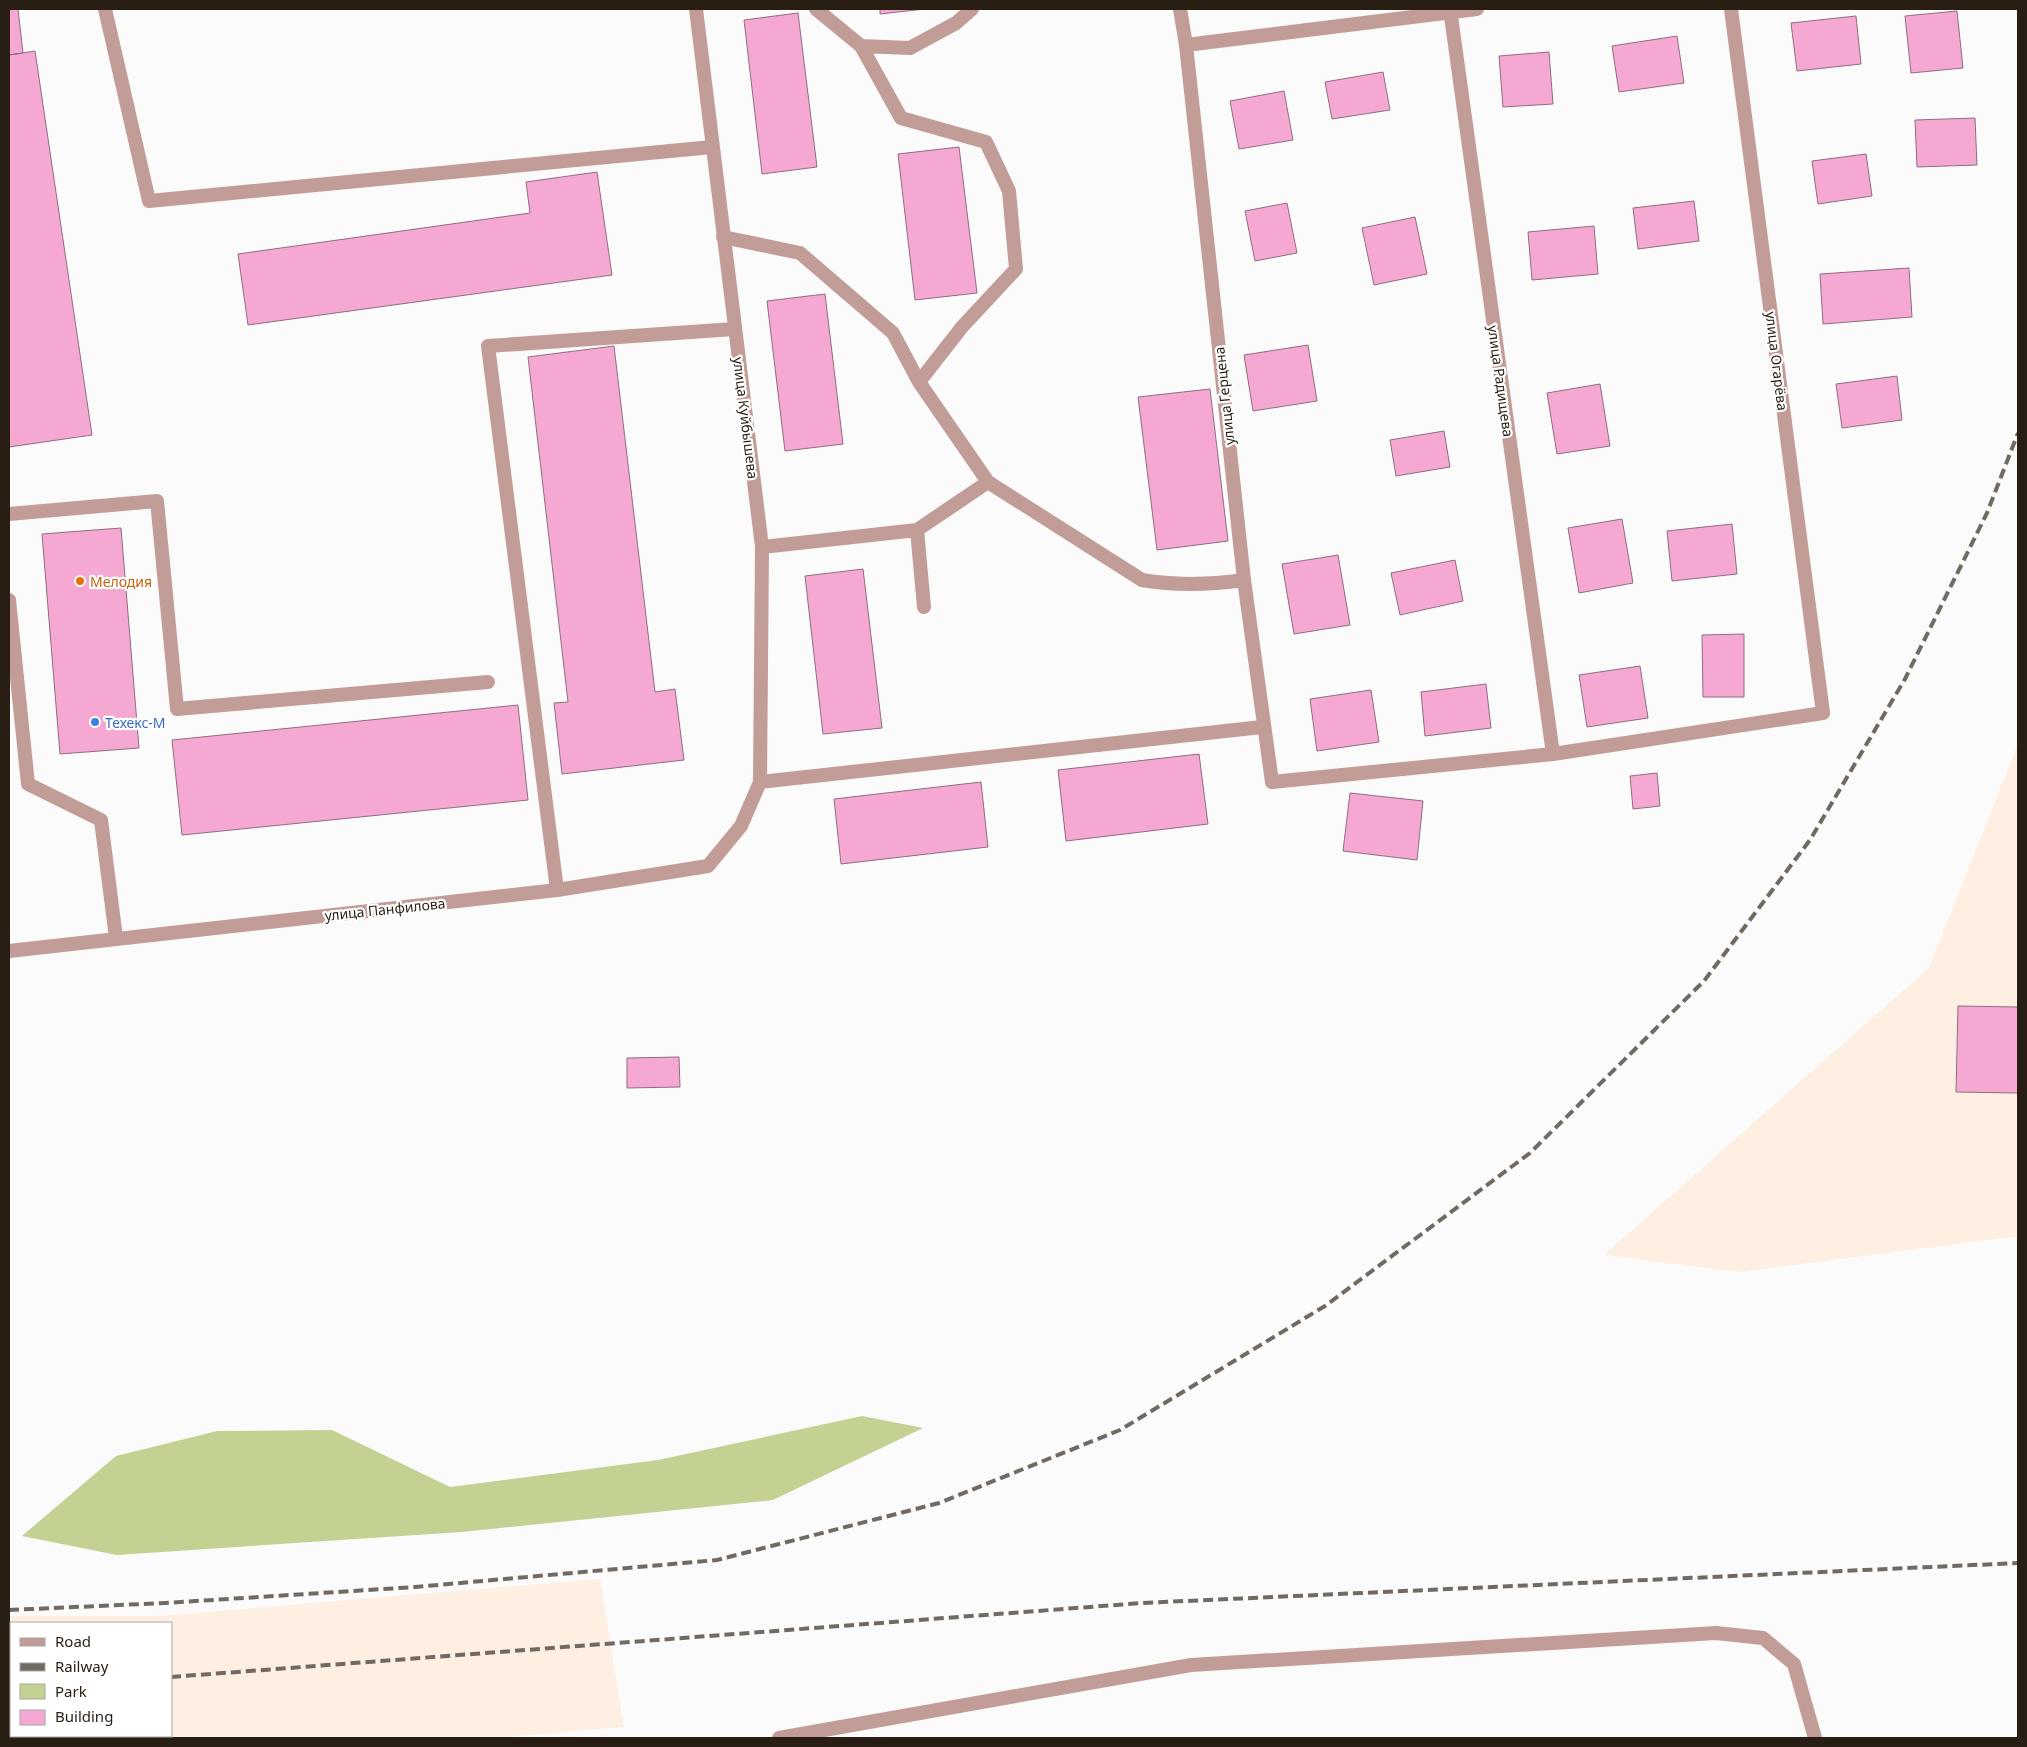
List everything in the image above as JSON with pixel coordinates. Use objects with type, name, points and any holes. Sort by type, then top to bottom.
[{"type":"street","points":[[105,9],[149,201],[712,147]]},
{"type":"street","points":[[816,9],[861,46],[900,118],[986,142],[1009,191],[1016,268],[962,327],[918,382]]},
{"type":"street","points":[[861,46],[910,48],[956,23],[972,9]]},
{"type":"street","name":"улица Герцена","points":[[1180,9],[1186,45],[1244,580],[1262,726],[1272,782],[1553,754]]},
{"type":"street","points":[[1186,45],[1450,10],[1477,9]]},
{"type":"street","name":"улица Огарёва","points":[[1553,754],[1823,713],[1730,9]]},
{"type":"street","name":"улица Куйбышева","points":[[698,10],[712,147],[762,547],[760,782],[741,826]]},
{"type":"street","name":"улица Радищева","points":[[1450,10],[1553,754]]},
{"type":"street","points":[[723,237],[800,253],[893,332],[918,382],[988,482],[1142,580],[1171,585],[1202,586],[1244,580]]},
{"type":"street","points":[[557,890],[488,346],[734,329]]},
{"type":"street","points":[[762,547],[917,530],[988,482]]},
{"type":"street","points":[[9,514],[157,501],[176,709],[488,682]]},
{"type":"street","points":[[917,530],[924,607]]},
{"type":"street","points":[[9,600],[28,784],[101,820],[116,938]]},
{"type":"street","points":[[760,782],[1262,726]]},
{"type":"street","name":"улица Панфилова","points":[[9,951],[557,890],[708,866],[741,826]]},
{"type":"street","points":[[779,1738],[1191,1665],[1716,1633],[1763,1638],[1794,1664],[1815,1738]]},
{"type":"shaded area","points":[[2018,744],[2018,1236],[1739,1272],[1604,1255],[1929,968]]},
{"type":"shaded area","points":[[600,1579],[624,1727],[491,1738],[9,1738],[9,1616],[160,1616]]},
{"type":"green space","points":[[862,1416],[923,1428],[773,1500],[462,1532],[117,1555],[22,1536],[116,1456],[217,1431],[332,1430],[450,1487],[658,1460]]},
{"type":"building","points":[[9,9],[18,9],[23,53],[9,55]]},
{"type":"building","points":[[880,9],[925,9],[880,14]]},
{"type":"building","points":[[1957,11],[1963,68],[1911,73],[1905,16]]},
{"type":"building","points":[[798,13],[817,167],[762,174],[744,20]]},
{"type":"building","points":[[1856,16],[1861,64],[1797,71],[1791,23]]},
{"type":"building","points":[[1677,36],[1684,83],[1619,92],[1612,46]]},
{"type":"building","points":[[35,51],[92,435],[9,447],[9,55]]},
{"type":"building","points":[[1549,52],[1553,104],[1503,107],[1499,56]]},
{"type":"building","points":[[1383,72],[1390,110],[1332,119],[1325,82]]},
{"type":"building","points":[[1284,91],[1293,140],[1239,149],[1230,101]]},
{"type":"building","points":[[1975,118],[1977,165],[1917,167],[1915,120]]},
{"type":"building","points":[[959,147],[977,293],[915,300],[898,154]]},
{"type":"building","points":[[1866,154],[1872,196],[1818,204],[1812,161]]},
{"type":"building","points":[[597,172],[612,275],[248,325],[238,254],[530,213],[526,182]]},
{"type":"building","points":[[1694,201],[1699,241],[1638,249],[1633,208]]},
{"type":"building","points":[[1287,203],[1297,253],[1255,261],[1245,211]]},
{"type":"building","points":[[1415,217],[1427,274],[1374,285],[1362,228]]},
{"type":"building","points":[[1594,226],[1598,274],[1532,280],[1528,232]]},
{"type":"building","points":[[1909,268],[1912,317],[1823,324],[1820,274]]},
{"type":"building","points":[[825,294],[843,444],[785,451],[767,301]]},
{"type":"building","points":[[1308,345],[1317,401],[1253,411],[1244,355]]},
{"type":"building","points":[[614,346],[655,692],[675,689],[684,760],[562,774],[554,703],[568,702],[528,357]]},
{"type":"building","points":[[1897,376],[1902,420],[1842,428],[1836,384]]},
{"type":"building","points":[[1600,384],[1610,446],[1557,454],[1547,393]]},
{"type":"building","points":[[1210,389],[1228,541],[1157,550],[1138,397]]},
{"type":"building","points":[[1444,431],[1450,467],[1396,476],[1390,440]]},
{"type":"building","points":[[1622,519],[1633,583],[1579,593],[1568,528]]},
{"type":"building","points":[[1732,524],[1737,574],[1672,581],[1667,531]]},
{"type":"building","points":[[121,528],[139,748],[60,754],[42,534]]},
{"type":"building","points":[[1338,555],[1350,625],[1294,634],[1282,564]]},
{"type":"building","points":[[1455,560],[1463,601],[1400,615],[1391,573]]},
{"type":"building","points":[[863,569],[882,728],[823,734],[805,576]]},
{"type":"building","points":[[1744,634],[1744,697],[1703,697],[1702,635]]},
{"type":"building","points":[[1640,666],[1648,718],[1587,727],[1579,675]]},
{"type":"building","points":[[1486,684],[1491,728],[1425,736],[1421,692]]},
{"type":"building","points":[[1371,690],[1379,742],[1317,751],[1310,699]]},
{"type":"building","points":[[518,705],[528,800],[182,835],[172,740]]},
{"type":"building","points":[[1199,754],[1208,824],[1066,841],[1058,770]]},
{"type":"building","points":[[1657,773],[1660,806],[1633,809],[1630,776]]},
{"type":"building","points":[[981,782],[988,847],[841,864],[834,799]]},
{"type":"building","points":[[1350,793],[1423,801],[1417,860],[1343,851]]},
{"type":"building","points":[[1958,1006],[2018,1007],[2018,1093],[1956,1092]]},
{"type":"building","points":[[679,1057],[680,1087],[627,1088],[627,1058]]},
{"type":"railway","points":[[9,1610],[165,1603],[415,1587],[717,1560],[939,1503],[1120,1430],[1325,1306],[1530,1153],[1704,981],[1810,840],[1905,679],[1987,513],[2018,433]]},
{"type":"railway","points":[[172,1677],[1142,1603],[2018,1563]]},
{"type":"place","name":"Мелодия","points":[[80,581]]},
{"type":"place","name":"Техекс-М","points":[[95,722]]}]
